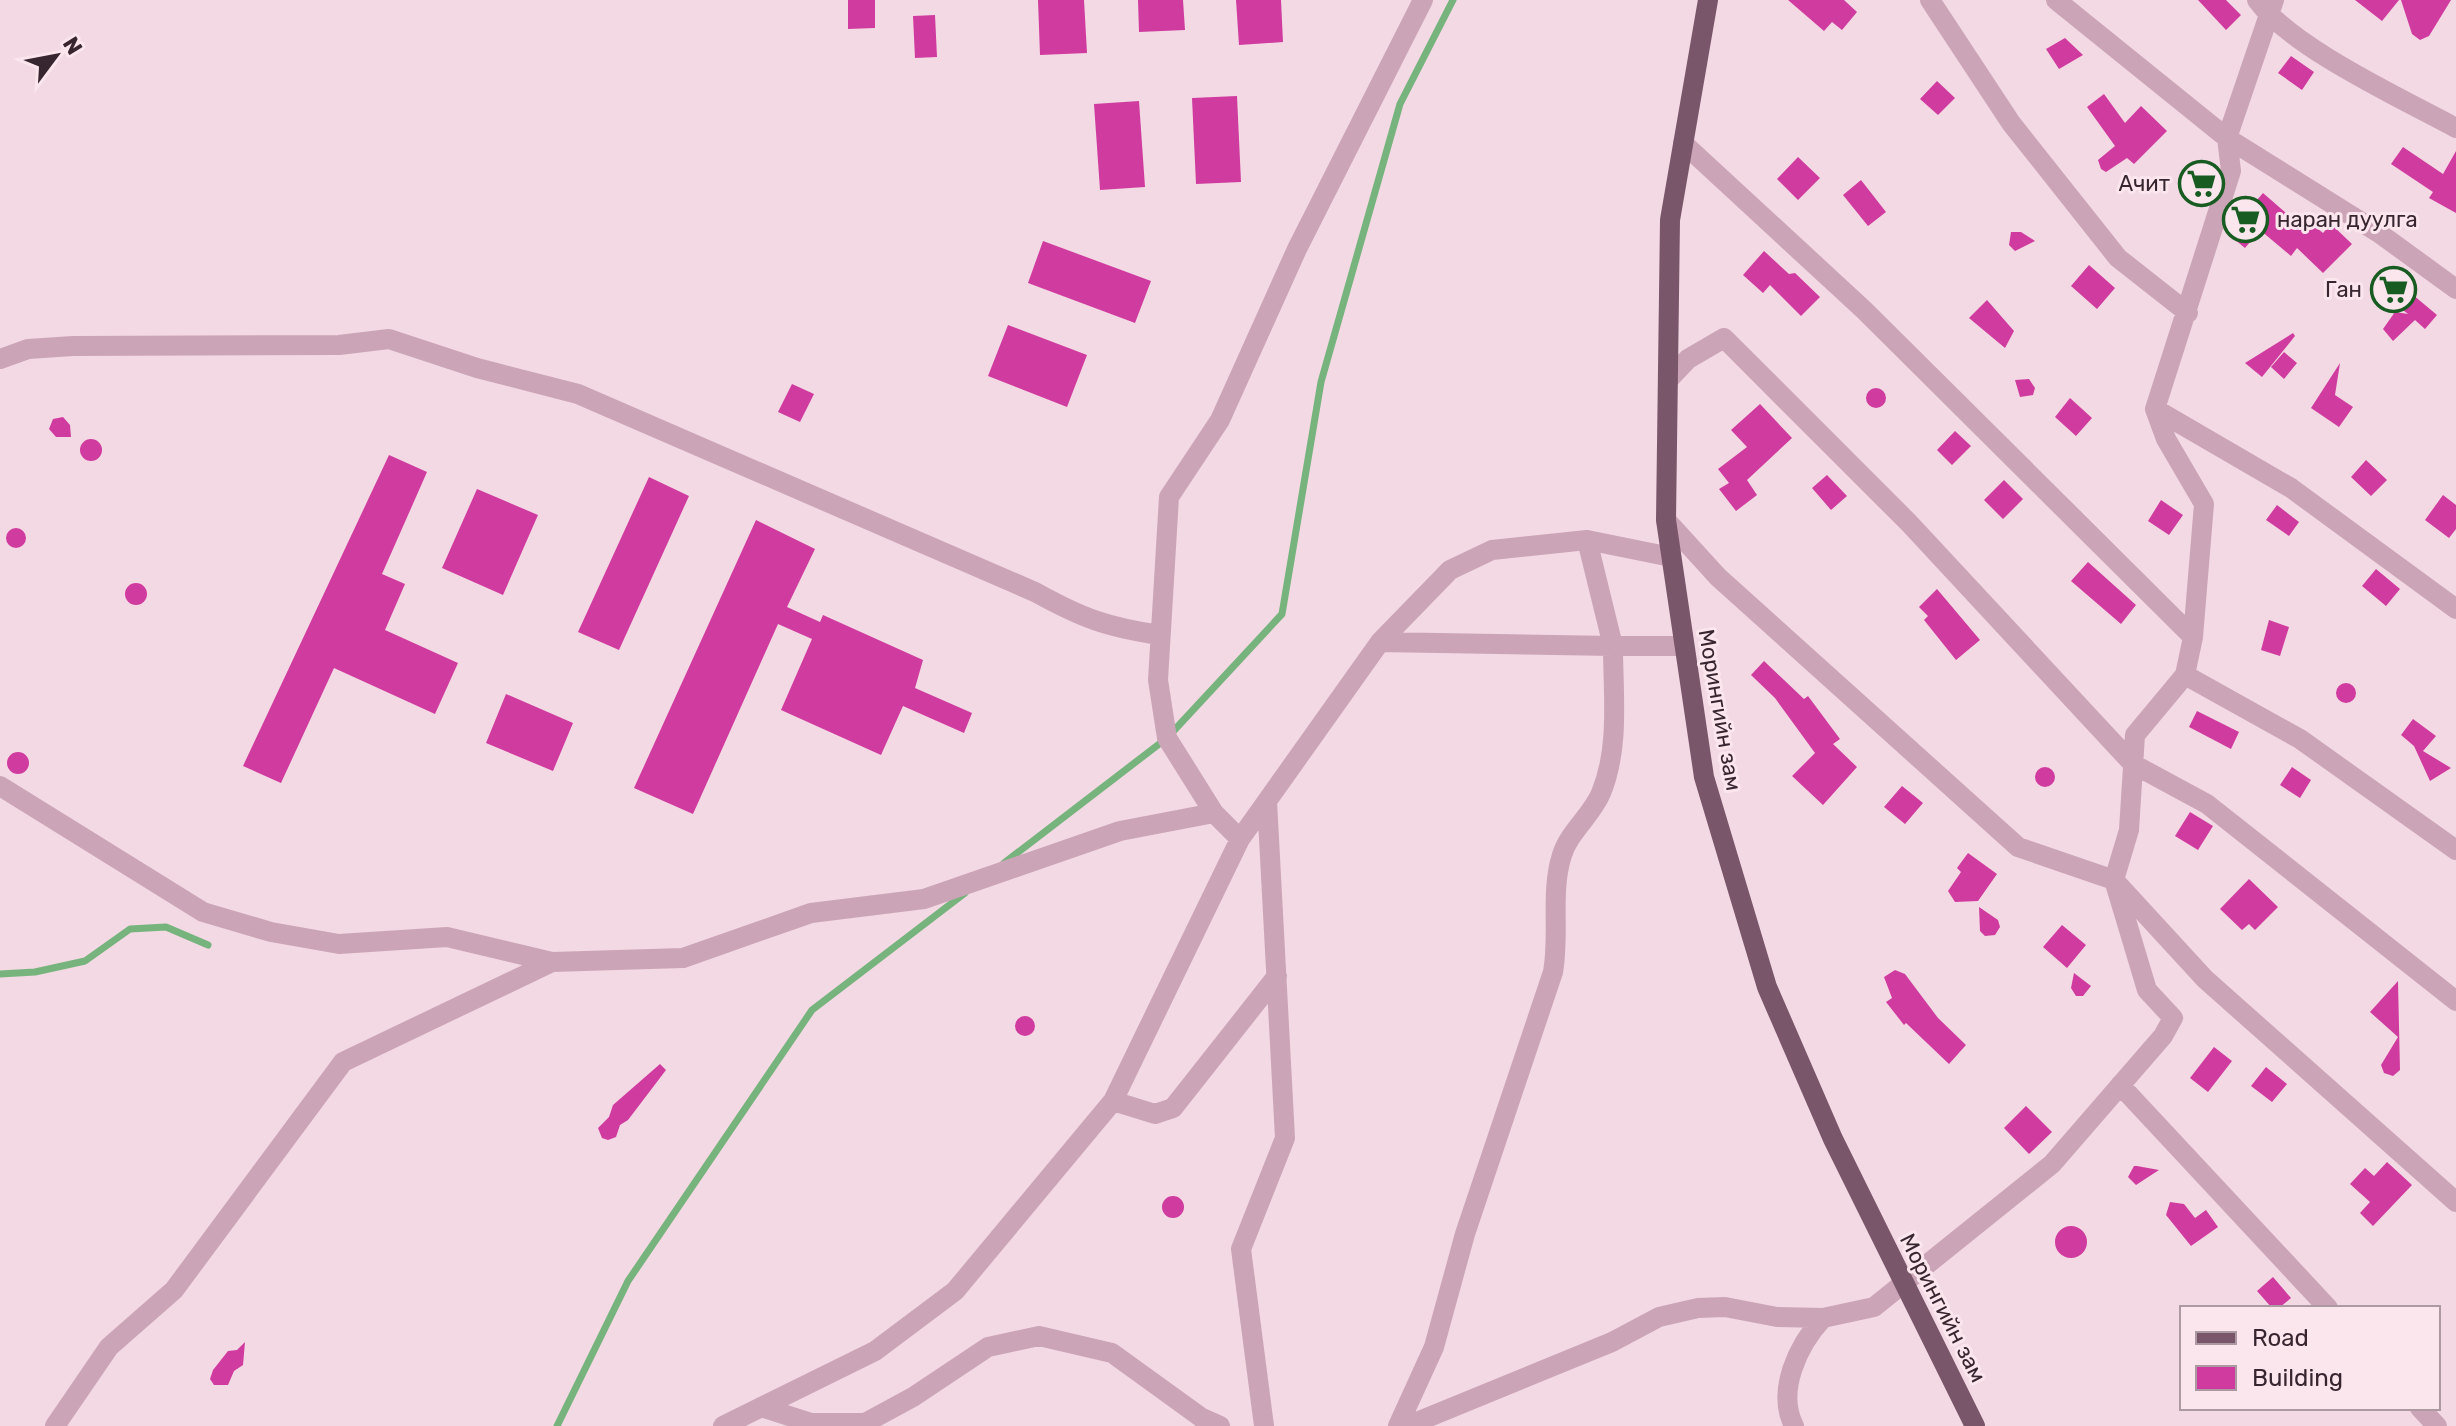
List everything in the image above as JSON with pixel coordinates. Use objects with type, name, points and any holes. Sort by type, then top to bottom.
[{"type":"main road","name":"Морингийн зам","points":[[1708,0],[1670,220],[1666,520],[1704,777],[1767,987],[1833,1139],[1975,1426]]},
{"type":"street","points":[[1240,839],[1214,813],[1167,738],[1158,680],[1169,497],[1220,420],[1297,249],[1423,0]]},
{"type":"street","points":[[1930,0],[2011,123],[2118,258],[2188,313]]},
{"type":"street","points":[[2056,0],[2227,138],[2379,233],[2456,289]]},
{"type":"street","points":[[1407,1426],[1599,1347],[1659,1317],[1698,1308],[1725,1307],[1777,1317],[1823,1318],[1874,1307],[2052,1164],[2163,1036],[2173,1018],[2147,990],[2114,880],[2129,830],[2135,735],[2185,675],[2193,637],[2204,504],[2166,439],[2155,409],[2231,171],[2227,138],[2267,5],[2345,67],[2456,128]]},
{"type":"street","points":[[1683,143],[1864,310],[2193,637]]},
{"type":"street","points":[[1669,379],[1688,359],[1724,338],[1909,523],[2133,764],[2207,804],[2456,1001]]},
{"type":"street","points":[[0,359],[28,349],[73,346],[339,345],[389,339],[477,368],[578,394],[1021,586],[1072,612],[1110,627],[1160,635]]},
{"type":"street","points":[[2155,409],[2291,488],[2456,609]]},
{"type":"street","points":[[1666,520],[1718,577],[2018,847],[2114,880],[2205,979],[2456,1202]]},
{"type":"street","points":[[1398,1426],[1434,1347],[1465,1234],[1553,972],[1558,948],[1557,877],[1562,853],[1601,794],[1613,751],[1613,646],[1587,540]]},
{"type":"street","points":[[723,1426],[875,1351],[955,1291],[1113,1101],[1240,839],[1380,642],[1450,570],[1492,550],[1587,540],[1671,557]]},
{"type":"street","points":[[1380,642],[1683,646]]},
{"type":"street","points":[[2185,675],[2300,739],[2456,850]]},
{"type":"street","points":[[0,786],[203,912],[271,932],[339,944],[447,937],[552,962],[683,958],[811,913],[924,899],[1120,831],[1214,813]]},
{"type":"street","points":[[1264,1426],[1241,1249],[1285,1138],[1267,801]]},
{"type":"street","points":[[55,1426],[109,1347],[174,1290],[343,1062],[552,962]]},
{"type":"street","points":[[1113,1101],[1155,1114],[1173,1108],[1277,976]]},
{"type":"street","points":[[2120,1085],[2326,1306]]},
{"type":"street","points":[[1794,1426],[1785,1392],[1807,1336],[1823,1318]]},
{"type":"street","points":[[761,1407],[811,1423],[865,1423],[913,1397],[988,1347],[1039,1336],[1112,1353],[1202,1418],[1220,1426]]},
{"type":"street","points":[[2422,1410],[2437,1426]]},
{"type":"building","points":[[848,0],[875,0],[875,28],[848,29]]},
{"type":"building","points":[[1038,0],[1084,0],[1087,53],[1040,55]]},
{"type":"building","points":[[1138,0],[1183,0],[1185,30],[1139,32]]},
{"type":"building","points":[[1236,0],[1281,0],[1283,42],[1239,45]]},
{"type":"building","points":[[1788,0],[1844,0],[1857,12],[1842,30],[1832,22],[1824,31]]},
{"type":"building","points":[[2198,0],[2226,0],[2241,15],[2226,30]]},
{"type":"building","points":[[2355,0],[2399,0],[2382,21]]},
{"type":"building","points":[[2401,0],[2451,0],[2429,36],[2420,40],[2412,34]]},
{"type":"building","points":[[935,15],[937,57],[915,58],[913,16]]},
{"type":"building","points":[[2065,38],[2083,55],[2059,69],[2046,49]]},
{"type":"building","points":[[2291,56],[2314,72],[2302,90],[2278,73]]},
{"type":"building","points":[[1937,81],[1955,98],[1938,115],[1920,99]]},
{"type":"building","points":[[2104,94],[2125,123],[2141,106],[2167,131],[2134,164],[2127,158],[2106,172],[2101,169],[2098,160],[2115,146],[2087,107]]},
{"type":"building","points":[[1237,96],[1241,182],[1196,184],[1192,98]]},
{"type":"building","points":[[1139,101],[1145,187],[1100,190],[1094,104]]},
{"type":"building","points":[[2403,147],[2443,174],[2456,151],[2456,213],[2429,198],[2433,192],[2391,164]]},
{"type":"building","points":[[1798,157],[1820,178],[1798,200],[1777,179]]},
{"type":"building","points":[[1861,180],[1886,212],[1868,226],[1843,195]]},
{"type":"building","points":[[2263,193],[2293,219],[2298,212],[2323,233],[2331,224],[2352,244],[2323,273],[2297,248],[2291,256],[2260,230],[2245,248],[2228,234]]},
{"type":"building","points":[[2011,232],[2021,232],[2035,241],[2015,251],[2009,245]]},
{"type":"building","points":[[1043,241],[1151,281],[1135,323],[1028,283]]},
{"type":"building","points":[[1764,251],[1789,274],[1795,273],[1820,297],[1801,316],[1770,285],[1763,293],[1743,275]]},
{"type":"building","points":[[2089,265],[2115,288],[2097,309],[2071,286]]},
{"type":"building","points":[[2394,279],[2437,315],[2425,329],[2415,320],[2393,341],[2383,329],[2395,312],[2408,314],[2384,295]]},
{"type":"building","points":[[1987,300],[2014,331],[2005,348],[1969,318]]},
{"type":"building","points":[[1008,325],[1087,355],[1067,407],[988,376]]},
{"type":"building","points":[[2293,333],[2295,336],[2262,377],[2245,363]]},
{"type":"building","points":[[2284,352],[2297,363],[2284,379],[2271,367]]},
{"type":"building","points":[[2340,363],[2335,395],[2353,407],[2339,427],[2311,408]]},
{"type":"building","points":[[2029,379],[2035,388],[2033,395],[2020,397],[2015,380]]},
{"type":"building","points":[[792,384],[814,394],[800,422],[778,412]]},
{"type":"building","points":[[1872,388],[1880,388],[1886,398],[1880,408],[1872,408],[1866,402],[1866,394]]},
{"type":"building","points":[[2070,398],[2092,418],[2076,436],[2055,417]]},
{"type":"building","points":[[1760,404],[1792,438],[1747,480],[1757,495],[1736,511],[1719,489],[1729,483],[1718,469],[1747,447],[1731,430]]},
{"type":"building","points":[[63,417],[70,425],[71,437],[56,437],[49,429],[53,419]]},
{"type":"building","points":[[1955,431],[1971,446],[1952,465],[1937,450]]},
{"type":"building","points":[[91,439],[99,442],[102,450],[99,458],[91,461],[83,458],[80,450],[83,442]]},
{"type":"building","points":[[389,455],[427,472],[382,574],[405,584],[385,630],[458,663],[435,714],[334,668],[281,783],[243,766]]},
{"type":"building","points":[[2366,460],[2387,480],[2371,496],[2351,477]]},
{"type":"building","points":[[1827,475],[1847,496],[1831,510],[1812,488]]},
{"type":"building","points":[[649,477],[689,496],[619,650],[578,632]]},
{"type":"building","points":[[2004,480],[2023,499],[2003,519],[1984,500]]},
{"type":"building","points":[[477,489],[538,515],[503,595],[442,568]]},
{"type":"building","points":[[2443,495],[2456,505],[2456,529],[2449,538],[2425,520]]},
{"type":"building","points":[[2161,500],[2183,515],[2169,535],[2148,521]]},
{"type":"building","points":[[2277,505],[2299,522],[2289,536],[2266,520]]},
{"type":"building","points":[[756,520],[815,549],[787,607],[820,622],[823,615],[923,660],[915,688],[972,713],[964,733],[903,706],[881,755],[781,710],[812,639],[778,624],[693,814],[634,788]]},
{"type":"building","points":[[12,528],[20,528],[26,538],[20,548],[12,548],[6,542],[6,534]]},
{"type":"building","points":[[2088,562],[2136,605],[2121,624],[2071,581]]},
{"type":"building","points":[[2376,569],[2400,589],[2386,606],[2362,586]]},
{"type":"building","points":[[136,583],[147,594],[136,605],[125,594]]},
{"type":"building","points":[[1937,589],[1980,640],[1956,660],[1924,620],[1928,616],[1919,607]]},
{"type":"building","points":[[2269,620],[2289,627],[2280,656],[2261,650]]},
{"type":"building","points":[[1764,661],[1804,699],[1808,696],[1840,739],[1833,744],[1857,767],[1823,805],[1792,776],[1815,753],[1775,698],[1751,675]]},
{"type":"building","points":[[2346,683],[2353,686],[2356,693],[2353,700],[2346,703],[2339,700],[2336,693],[2339,686]]},
{"type":"building","points":[[506,694],[573,723],[553,771],[486,743]]},
{"type":"building","points":[[2197,711],[2239,732],[2231,749],[2189,727]]},
{"type":"building","points":[[2413,719],[2436,736],[2423,751],[2451,768],[2430,781],[2414,746],[2401,735]]},
{"type":"building","points":[[18,752],[29,763],[18,774],[7,763]]},
{"type":"building","points":[[2045,767],[2052,770],[2055,777],[2052,784],[2045,787],[2038,784],[2035,777],[2038,770]]},
{"type":"building","points":[[2292,767],[2311,780],[2300,798],[2280,785]]},
{"type":"building","points":[[1902,786],[1923,803],[1905,824],[1884,807]]},
{"type":"building","points":[[2190,812],[2213,826],[2198,850],[2175,836]]},
{"type":"building","points":[[1968,853],[1997,874],[1978,901],[1955,902],[1948,891],[1961,872],[1957,868]]},
{"type":"building","points":[[2249,879],[2278,907],[2255,930],[2249,924],[2242,930],[2220,909]]},
{"type":"building","points":[[1979,907],[1998,920],[2000,927],[1995,935],[1985,936],[1980,931]]},
{"type":"building","points":[[2062,925],[2086,945],[2067,968],[2043,947]]},
{"type":"building","points":[[1895,970],[1905,974],[1938,1018],[1966,1045],[1949,1064],[1906,1023],[1904,1025],[1886,1002],[1892,998],[1884,977]]},
{"type":"building","points":[[2074,973],[2091,986],[2083,996],[2076,996],[2071,988]]},
{"type":"building","points":[[2398,981],[2400,1070],[2393,1076],[2384,1073],[2381,1065],[2398,1037],[2370,1012]]},
{"type":"building","points":[[1025,1016],[1032,1019],[1035,1026],[1032,1033],[1025,1036],[1018,1033],[1015,1026],[1018,1019]]},
{"type":"building","points":[[2214,1047],[2232,1061],[2208,1092],[2190,1078]]},
{"type":"building","points":[[660,1064],[666,1070],[628,1120],[620,1125],[616,1137],[608,1140],[602,1138],[598,1128],[609,1117],[613,1105]]},
{"type":"building","points":[[2266,1067],[2287,1084],[2272,1102],[2251,1086]]},
{"type":"building","points":[[2026,1106],[2052,1132],[2029,1154],[2004,1128]]},
{"type":"building","points":[[2387,1162],[2412,1185],[2373,1226],[2360,1213],[2370,1202],[2350,1184],[2365,1168],[2374,1176]]},
{"type":"building","points":[[2134,1166],[2159,1170],[2136,1185],[2128,1177]]},
{"type":"building","points":[[1173,1196],[1181,1199],[1184,1207],[1181,1215],[1173,1218],[1165,1215],[1162,1207],[1165,1199]]},
{"type":"building","points":[[2170,1202],[2184,1204],[2195,1218],[2206,1210],[2218,1227],[2191,1246],[2166,1215]]},
{"type":"building","points":[[2071,1226],[2082,1231],[2087,1242],[2082,1253],[2071,1258],[2060,1253],[2055,1242],[2060,1231]]},
{"type":"building","points":[[2273,1277],[2291,1298],[2281,1306],[2270,1306],[2257,1291]]},
{"type":"building","points":[[245,1342],[243,1365],[234,1371],[228,1385],[214,1385],[210,1379],[213,1370],[228,1351],[237,1350]]},
{"type":"waterway","points":[[1004,863],[1167,738],[1282,614],[1321,382],[1400,104],[1453,0]]},
{"type":"waterway","points":[[557,1426],[628,1281],[812,1010],[965,893]]},
{"type":"waterway","points":[[0,974],[35,972],[85,961],[130,929],[166,927],[208,945]]},
{"type":"place","name":"Ачит","points":[[2201,183]]},
{"type":"place","name":"наран дуулга","points":[[2246,219]]},
{"type":"place","name":"Ган","points":[[2393,289]]}]
